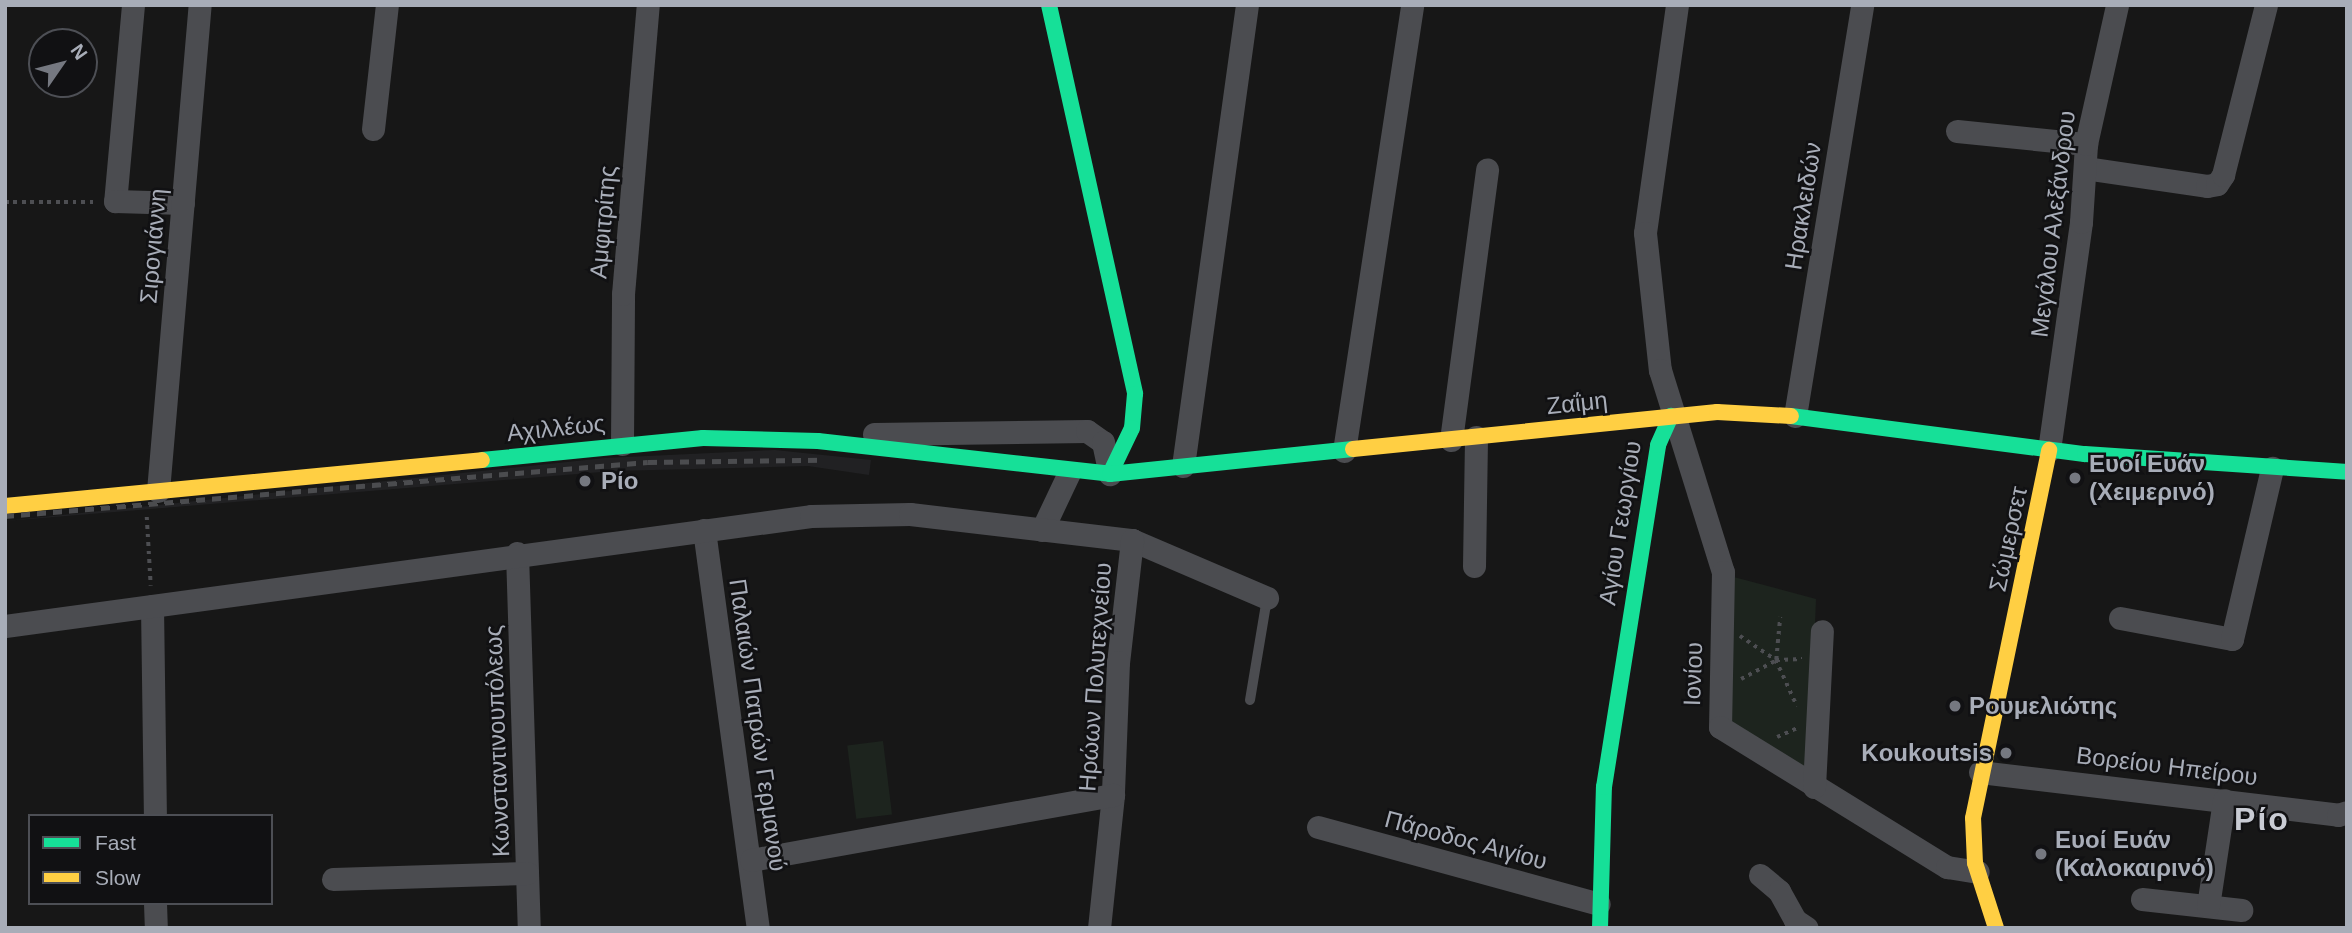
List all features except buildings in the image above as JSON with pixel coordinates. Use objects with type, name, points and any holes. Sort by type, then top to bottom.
[{"type":"street","points":[[133,5],[115,201],[183,203]]},
{"type":"street","name":"Σιρογιάννη","points":[[152,491],[183,203],[200,5]]},
{"type":"street","points":[[373,130],[387,5]]},
{"type":"street","name":"Αμφιτρίτης","points":[[622,444],[623,294],[648,5]]},
{"type":"street","points":[[1049,5],[1135,394],[1132,428],[1110,474]]},
{"type":"street","points":[[1183,466],[1247,5]]},
{"type":"street","points":[[1344,451],[1412,5]]},
{"type":"street","name":"Αγίου Γεωργίου","points":[[1600,928],[1604,787],[1658,445],[1671,415],[1660,370],[1644,233],[1677,5]]},
{"type":"street","name":"Ηρακλειδών","points":[[1795,416],[1862,5]]},
{"type":"street","name":"Μεγάλου Αλεξάνδρου","points":[[2049,450],[2087,144],[2117,5]]},
{"type":"street","points":[[2085,168],[2217,184],[2223,175],[2266,5]]},
{"type":"street","points":[[1956,131],[2087,144]]},
{"type":"street","points":[[1451,440],[1488,169]]},
{"type":"street","name":"Ζαΐμη","points":[[1110,474],[1671,415],[1795,416],[2049,450]]},
{"type":"street","name":"Ιονίου","points":[[1671,415],[1721,565],[1718,721],[1724,733],[1947,867],[1978,873]]},
{"type":"street","points":[[832,443],[850,434],[1081,430],[1101,439],[1110,474]]},
{"type":"street","name":"Αχιλλέως","points":[[5,506],[622,444],[741,437],[945,453],[1069,473],[1110,474]]},
{"type":"street","points":[[1474,566],[1476,437]]},
{"type":"street","points":[[2049,450],[2347,472]]},
{"type":"street","name":"Σώμερσετ","points":[[1996,928],[1978,873],[1972,826],[1980,772],[2049,450]]},
{"type":"street","points":[[2119,618],[2232,639],[2272,468]]},
{"type":"street","points":[[1042,530],[1069,473]]},
{"type":"street","name":"Ηρώων Πολυτεχνείου","points":[[5,626],[517,552],[811,516],[872,513],[1132,540],[1118,662],[1114,795],[1100,928]]},
{"type":"street","name":"Παλαιών Πατρών Γερμανού","points":[[705,530],[758,928]]},
{"type":"street","points":[[1132,540],[1267,598]]},
{"type":"street","name":"Κωνσταντινουπόλεως","points":[[517,552],[529,928]]},
{"type":"street","points":[[152,606],[155,814]]},
{"type":"street","points":[[1814,787],[1812,724],[1822,631]]},
{"type":"street","name":"Βορείου Ηπείρου","points":[[1980,772],[2338,815],[2347,812]]},
{"type":"street","points":[[751,860],[1114,795]]},
{"type":"street","points":[[2208,906],[2224,800]]},
{"type":"street","name":"Πάροδος Αιγίου","points":[[1318,827],[1599,904]]},
{"type":"street","points":[[332,879],[527,873]]},
{"type":"street","points":[[1760,875],[1779,891],[1795,920],[1807,928]]},
{"type":"street","points":[[2142,899],[2241,909]]},
{"type":"street","points":[[155,905],[156,928]]},
{"type":"lane","points":[[1250,700],[1267,598]]},
{"type":"path","points":[[5,202],[115,201]]},
{"type":"path","points":[[152,491],[152,606]]},
{"type":"path","points":[[1776,660],[1780,617]]},
{"type":"path","points":[[1720,635],[1743,636],[1776,660],[1812,724],[1760,745],[1757,752]]},
{"type":"path","points":[[1731,684],[1776,660],[1821,658]]},
{"type":"shaded area","points":[[775,450],[871,460],[869,475],[808,466],[613,471],[5,521],[605,458]]},
{"type":"shaded area","points":[[1730,576],[1816,599],[1809,774],[1728,721]]},
{"type":"shaded area","points":[[883,741],[892,814],[856,819],[847,745]]},
{"type":"railway","points":[[5,516],[648,462],[824,460]]},
{"type":"traffic: fast","points":[[1049,5],[1135,394],[1132,428],[1110,474]]},
{"type":"traffic: fast","points":[[1600,928],[1604,787],[1658,445],[1671,416]]},
{"type":"traffic: fast","points":[[1791,416],[2085,454],[2347,472]]},
{"type":"traffic: fast","points":[[482,460],[703,438],[818,441],[1110,474],[1353,449]]},
{"type":"traffic: slow","points":[[1353,449],[1717,412],[1791,416]]},
{"type":"traffic: slow","points":[[1996,928],[1975,863],[1973,818],[2049,450]]},
{"type":"traffic: slow","points":[[5,506],[482,460]]},
{"type":"place","name":"Ευοί Ευάν (Χειμερινό)","points":[[2075,478]]},
{"type":"place","name":"Ρίο","points":[[585,481]]},
{"type":"place","name":"Ρουμελιώτης","points":[[1955,706]]},
{"type":"place","name":"Koukoutsis","points":[[2006,753]]},
{"type":"place","name":"Ευοί Ευάν (Καλοκαιρινό)","points":[[2041,854]]},
{"type":"district","name":"Ρίο","points":[[2262,819]]}]
